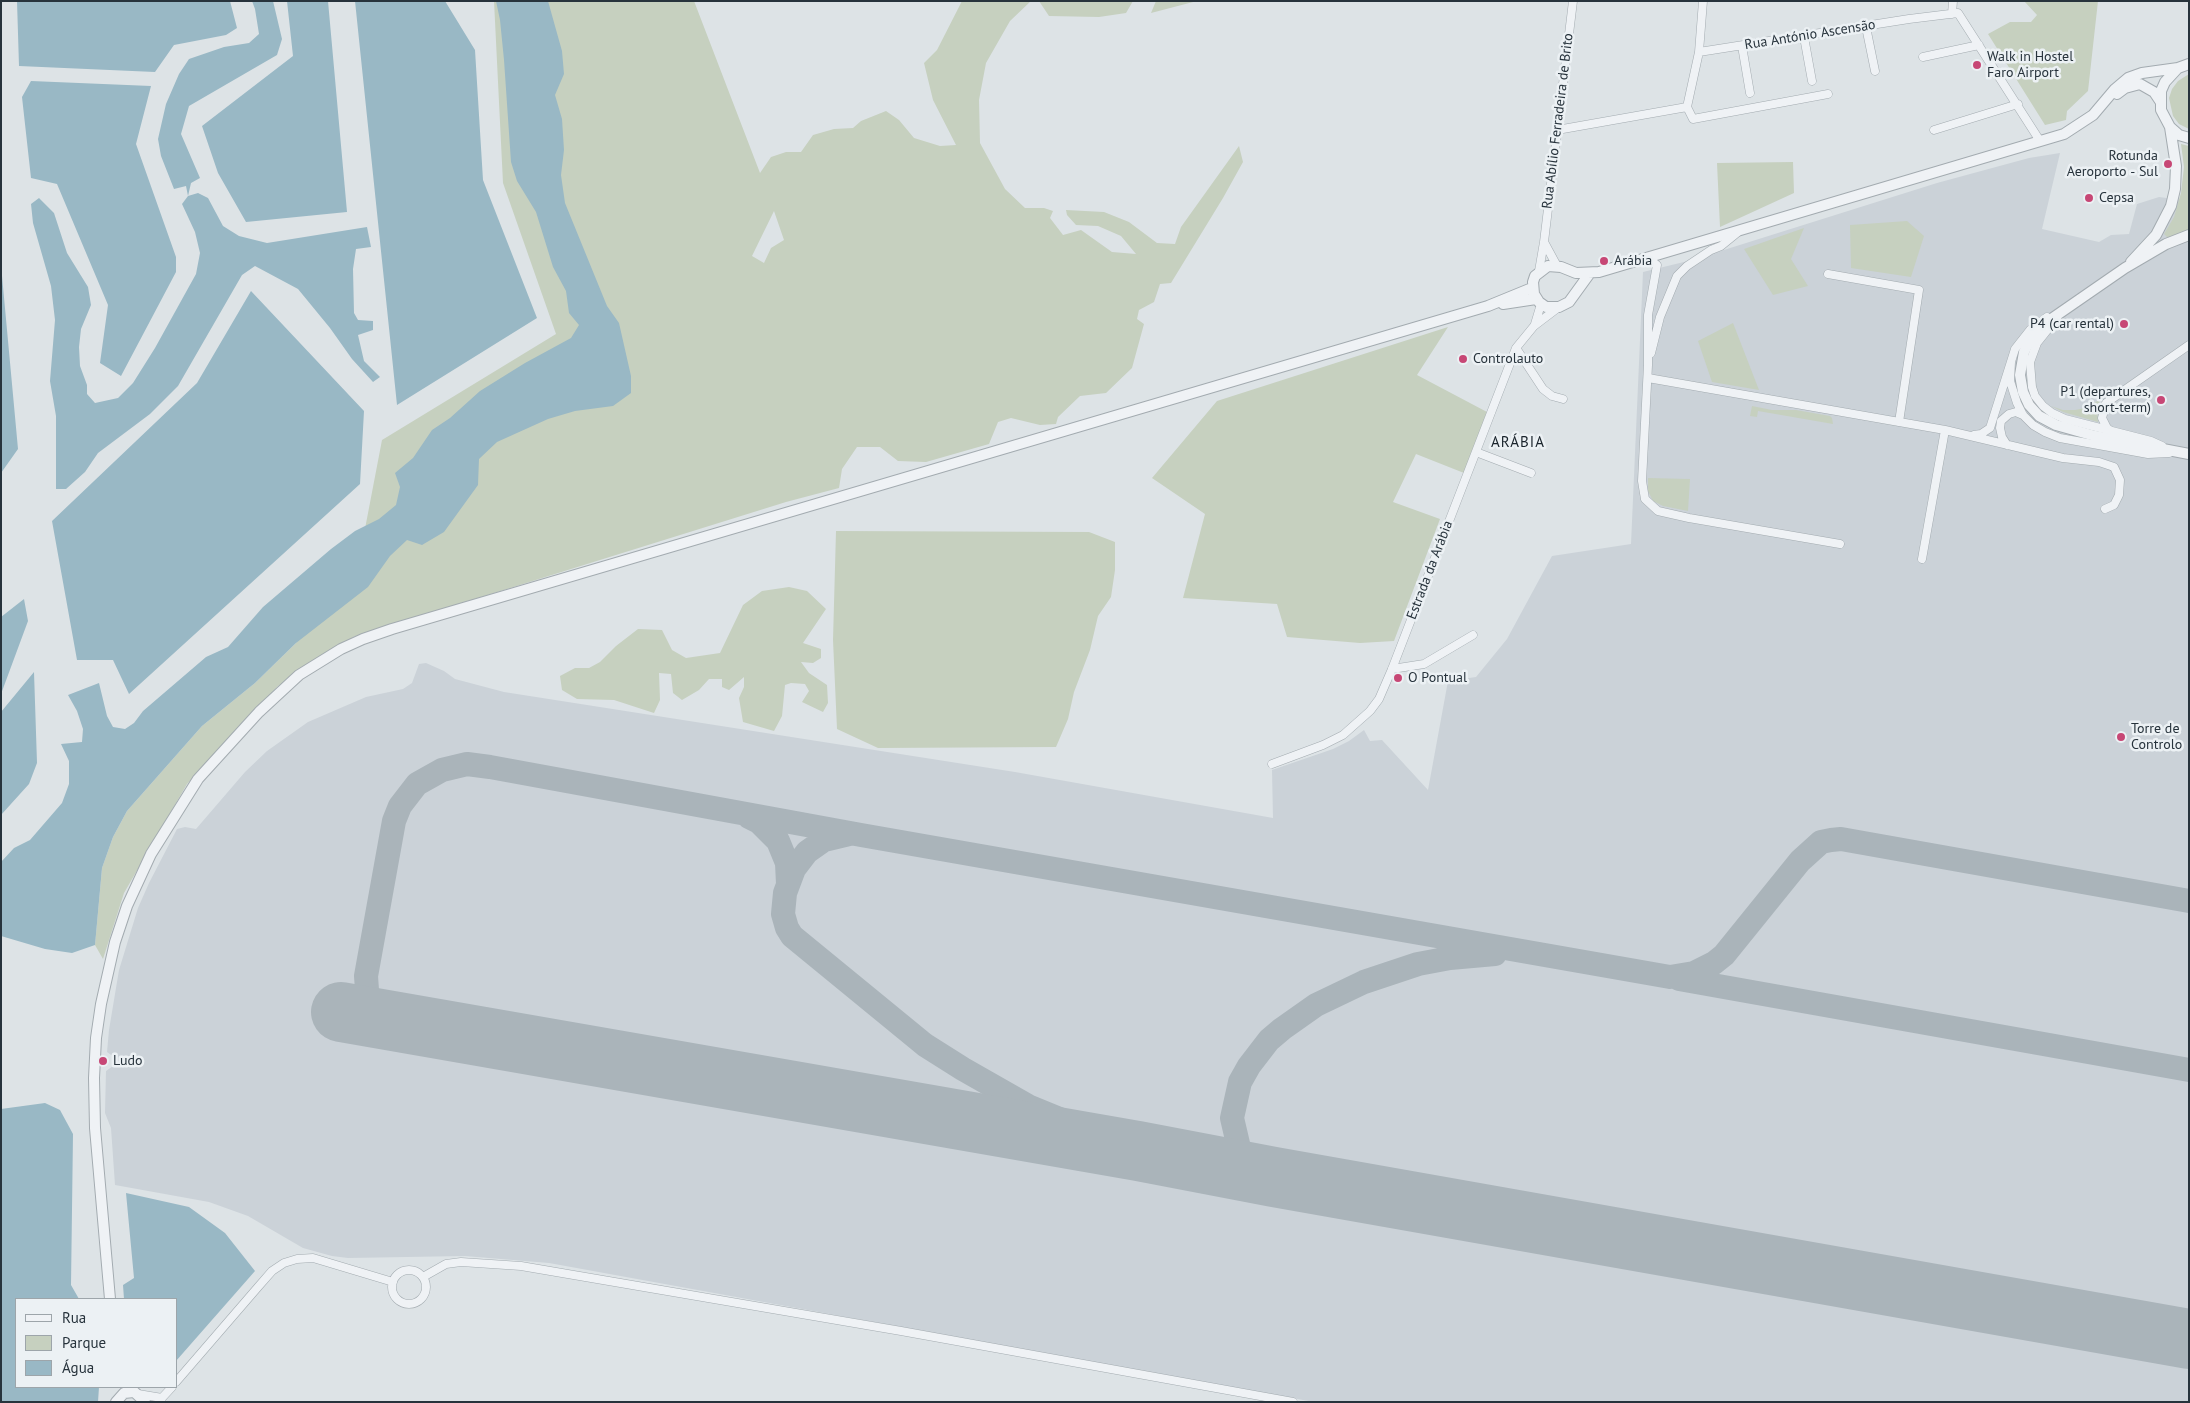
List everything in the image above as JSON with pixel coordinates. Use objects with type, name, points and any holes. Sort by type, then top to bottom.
[{"type":"street","name":"Rua Abílio Ferradeira de Brito","points":[[1539,271],[1573,1]]},
{"type":"street","points":[[1703,1],[1699,52],[1687,107],[1693,119],[1828,94]]},
{"type":"street","points":[[1953,1],[1952,14],[1958,13],[2040,141]]},
{"type":"street","name":"Rua António Ascensão","points":[[1699,52],[1952,14]]},
{"type":"street","points":[[1866,27],[1874,71]]},
{"type":"street","points":[[1804,37],[1812,82]]},
{"type":"street","points":[[1923,57],[1979,45]]},
{"type":"street","points":[[1742,46],[1750,93]]},
{"type":"street","points":[[1559,307],[1546,307],[1538,301],[1532,288],[1539,271],[1548,266],[1561,267],[1576,273],[1590,273],[2064,134],[2093,115],[2115,88],[2128,78],[2142,73],[2178,68],[2189,64]]},
{"type":"street","points":[[2178,68],[2165,82],[2160,101],[2164,119],[2170,127],[2179,135],[2189,138]]},
{"type":"street","points":[[2104,103],[2132,84],[2148,87],[2160,101]]},
{"type":"street","points":[[1934,130],[2018,104]]},
{"type":"street","points":[[1557,130],[1687,107]]},
{"type":"street","points":[[2126,268],[2156,235],[2170,206],[2175,189],[2176,166],[2170,127]]},
{"type":"street","points":[[1648,365],[1660,317],[1677,276],[1687,266],[1711,250],[1721,246],[1740,230]]},
{"type":"street","points":[[2189,235],[2166,244],[2126,268],[2044,324],[2029,342],[2024,352],[2020,374],[2023,392],[2029,404],[2039,416],[2056,425],[2095,436],[2189,454]]},
{"type":"street","points":[[1544,242],[1561,267],[1572,276],[1574,292]]},
{"type":"street","points":[[1647,257],[1657,265],[1648,315],[1648,378],[1642,481],[1642,491],[1650,505],[1658,511],[1689,518],[1840,544]]},
{"type":"street","points":[[1534,326],[1559,307],[1569,302],[1574,292],[1590,273]]},
{"type":"street","points":[[1828,274],[1919,290],[1899,422]]},
{"type":"street","points":[[110,1298],[95,1128],[94,1078],[96,1038],[101,1004],[115,942],[127,906],[151,854],[198,779],[259,712],[299,675],[341,649],[392,629],[1488,306],[1532,288]]},
{"type":"street","points":[[1488,306],[1538,301]]},
{"type":"street","points":[[1534,326],[1538,301]]},
{"type":"street","points":[[1970,435],[1981,434],[1990,428],[2015,349],[2040,321],[2069,306]]},
{"type":"street","points":[[2069,306],[2047,330],[2032,353],[2030,376],[2032,387],[2039,401],[2052,413],[2151,441],[2176,452]]},
{"type":"street","name":"Estrada da Arábia","points":[[1272,764],[1323,745],[1343,735],[1370,711],[1379,699],[1392,670],[1516,348],[1534,326]]},
{"type":"street","points":[[2114,432],[2107,428],[2102,418],[2106,403],[2189,345]]},
{"type":"street","points":[[1516,348],[1543,389],[1552,396],[1563,399]]},
{"type":"street","points":[[2011,362],[2012,390],[2023,414],[2033,425],[2060,438],[2148,454],[2176,452]]},
{"type":"street","points":[[1648,378],[1944,430],[2063,458],[2099,462],[2114,467],[2120,480],[2119,494],[2114,505],[2105,509]]},
{"type":"street","points":[[2007,445],[2000,428],[2004,416],[2016,412],[2023,414]]},
{"type":"street","points":[[1922,559],[1944,430]]},
{"type":"street","points":[[1476,452],[1531,473]]},
{"type":"street","points":[[1392,670],[1424,664],[1473,635]]},
{"type":"street","points":[[178,1380],[272,1271],[284,1263],[297,1259],[313,1258],[392,1282]]},
{"type":"street","points":[[423,1277],[434,1269],[454,1263],[490,1263],[521,1266],[911,1332],[1293,1402]]},
{"type":"street","points":[[408,1270],[418,1272],[423,1277],[426,1286],[423,1296],[415,1303],[404,1303],[395,1297],[392,1282],[398,1273],[408,1270]]},
{"type":"street","points":[[117,1400],[124,1393],[160,1400],[171,1388]]},
{"type":"shaded area","points":[[2060,153],[2042,229],[2099,242],[2111,235],[2129,234],[2137,204],[2159,197],[2189,201],[2189,1402],[1314,1402],[549,1263],[465,1256],[348,1258],[332,1256],[303,1248],[248,1216],[209,1202],[115,1185],[111,1128],[105,1113],[106,1071],[113,1066],[114,1057],[107,1052],[119,970],[138,908],[177,829],[185,827],[196,829],[245,772],[267,751],[308,722],[366,697],[403,689],[412,683],[419,664],[426,663],[444,671],[455,679],[504,692],[1015,772],[1273,818],[1272,770],[1333,749],[1349,741],[1364,730],[1370,741],[1382,740],[1428,790],[1448,681],[1476,677],[1507,639],[1552,556],[1631,544],[1643,272],[1692,260],[1937,183],[2029,158]]},
{"type":"green space","points":[[494,1],[694,1],[760,173],[771,157],[786,152],[801,152],[813,135],[834,129],[853,128],[861,121],[886,111],[899,120],[914,138],[940,146],[956,145],[933,100],[924,63],[937,50],[962,1],[1031,1],[1010,21],[986,63],[979,100],[980,143],[1005,189],[1025,208],[1044,208],[1053,211],[1050,218],[1063,235],[1081,230],[1112,252],[1136,254],[1121,236],[1098,226],[1076,225],[1067,215],[1066,210],[1104,212],[1129,222],[1157,243],[1175,244],[1181,227],[1239,146],[1243,162],[1171,283],[1160,284],[1154,302],[1139,310],[1137,319],[1144,324],[1132,368],[1106,393],[1080,396],[1058,417],[1056,424],[1040,425],[1011,418],[998,422],[989,444],[926,462],[898,461],[880,447],[857,447],[842,469],[839,488],[786,502],[353,637],[278,686],[187,784],[124,893],[103,959],[95,945],[102,868],[113,837],[127,811],[202,726],[255,683],[296,643],[364,534],[382,440],[556,334],[503,183]],"holes":[[[774,211],[784,240],[771,248],[764,263],[752,256]]]},
{"type":"green space","points":[[1039,1],[1133,1],[1126,13],[1099,17],[1049,16]]},
{"type":"green space","points":[[1156,1],[1197,1],[1151,13]]},
{"type":"green space","points":[[2024,1],[2098,1],[2088,91],[2067,111],[2066,120],[2045,125],[1988,34],[2010,22],[2031,22],[2037,15]]},
{"type":"green space","points":[[2189,74],[2189,129],[2179,124],[2173,116],[2169,98],[2172,89],[2178,81]]},
{"type":"green space","points":[[2181,144],[2189,146],[2189,231],[2168,238],[2164,234],[2174,217],[2181,193],[2184,167]]},
{"type":"green space","points":[[1793,162],[1794,193],[1720,227],[1717,163]]},
{"type":"green space","points":[[1907,221],[1924,236],[1911,277],[1851,268],[1850,225]]},
{"type":"green space","points":[[1804,228],[1791,259],[1808,286],[1773,295],[1744,249]]},
{"type":"green space","points":[[1733,323],[1759,390],[1712,382],[1698,341]]},
{"type":"green space","points":[[1448,327],[1417,375],[1487,412],[1464,473],[1416,454],[1393,502],[1440,519],[1394,641],[1360,643],[1287,637],[1277,604],[1183,598],[1205,514],[1152,478],[1217,401]]},
{"type":"green space","points":[[2101,399],[2097,408],[2098,422],[2063,412],[2051,406],[2063,410],[2075,410],[2085,408]]},
{"type":"green space","points":[[1752,406],[1772,410],[1796,410],[1830,416],[1833,424],[1758,411],[1757,417],[1750,416]]},
{"type":"green space","points":[[1648,478],[1690,479],[1688,511],[1663,506],[1653,501],[1648,491]]},
{"type":"green space","points":[[836,531],[1089,532],[1115,542],[1115,570],[1111,597],[1098,616],[1090,650],[1074,692],[1068,719],[1056,747],[878,748],[837,729],[833,640]]},
{"type":"green space","points":[[789,587],[807,591],[826,609],[803,643],[821,649],[821,658],[813,663],[801,662],[809,673],[827,685],[828,703],[823,712],[802,702],[809,691],[805,684],[791,683],[785,685],[782,716],[774,731],[743,722],[739,698],[744,687],[744,677],[729,690],[722,687],[722,679],[709,679],[699,690],[682,700],[673,693],[671,674],[659,673],[660,700],[654,713],[614,700],[577,699],[562,690],[560,676],[575,668],[589,668],[600,662],[616,646],[638,629],[662,630],[672,650],[686,658],[720,653],[743,605],[762,591]]},
{"type":"water","points":[[17,1],[230,1],[237,28],[226,35],[174,45],[155,72],[19,66]]},
{"type":"water","points":[[252,1],[273,1],[282,39],[277,55],[189,106],[181,134],[200,178],[191,183],[188,196],[186,186],[174,189],[161,156],[158,139],[166,104],[179,74],[189,59],[224,47],[249,43],[259,34]]},
{"type":"water","points":[[287,1],[328,1],[347,212],[246,222],[218,173],[202,126],[293,56]]},
{"type":"water","points":[[355,1],[445,1],[475,50],[483,180],[537,318],[397,405]]},
{"type":"water","points":[[496,1],[548,1],[562,51],[564,74],[555,95],[562,119],[564,150],[561,175],[565,203],[607,306],[619,323],[631,376],[631,393],[613,406],[575,411],[548,419],[497,442],[479,459],[478,485],[444,532],[422,545],[407,540],[390,556],[368,587],[296,643],[255,683],[202,726],[127,811],[113,837],[102,868],[95,945],[72,953],[45,949],[1,936],[1,862],[14,848],[30,840],[62,803],[69,784],[69,761],[61,744],[82,742],[83,729],[77,711],[68,695],[99,683],[107,716],[113,727],[125,729],[134,723],[143,711],[206,657],[228,647],[263,607],[331,549],[355,531],[379,519],[396,505],[400,487],[395,473],[413,458],[432,430],[450,418],[480,391],[525,363],[571,338],[579,325],[569,313],[566,291],[553,267],[536,212],[517,181],[511,162],[504,60]]},
{"type":"water","points":[[31,81],[151,86],[136,144],[176,257],[176,272],[121,376],[100,363],[108,305],[57,184],[31,178],[22,97]]},
{"type":"water","points":[[198,193],[208,198],[223,226],[239,236],[267,243],[367,227],[371,247],[356,249],[353,269],[354,313],[358,320],[373,321],[373,330],[358,335],[364,361],[380,377],[373,382],[352,359],[330,328],[298,289],[255,266],[242,275],[178,386],[150,414],[98,453],[85,472],[66,489],[56,489],[56,416],[50,381],[55,320],[51,286],[33,223],[31,204],[39,198],[54,213],[67,253],[88,287],[91,305],[81,329],[79,347],[80,366],[87,385],[87,394],[95,403],[118,398],[133,383],[155,348],[196,274],[200,253],[195,232],[182,204],[188,196]]},
{"type":"water","points":[[1,265],[18,449],[1,473]]},
{"type":"water","points":[[251,291],[364,411],[360,484],[129,694],[113,660],[77,660],[52,521],[197,383]]},
{"type":"water","points":[[24,599],[28,621],[1,694],[1,617]]},
{"type":"water","points":[[34,672],[37,763],[29,784],[1,815],[1,712]]},
{"type":"water","points":[[45,1103],[60,1110],[73,1134],[71,1285],[78,1298],[15,1298],[15,1388],[99,1388],[98,1402],[1,1402],[1,1109]]},
{"type":"water","points":[[126,1193],[189,1207],[225,1233],[255,1271],[178,1359],[178,1298],[124,1298],[123,1285],[134,1278]]},
{"type":"taxiway","points":[[392,1021],[377,1011],[370,1002],[366,976],[394,821],[400,806],[417,784],[442,770],[467,764],[1670,977],[1694,973],[1714,963],[1724,955],[1800,861],[1821,842],[1831,840],[1841,839],[2189,901]]},
{"type":"taxiway","points":[[749,817],[759,822],[778,841],[787,863],[788,884]]},
{"type":"taxiway","points":[[849,834],[824,840],[807,852],[794,869],[785,893],[783,914],[787,928],[792,936],[925,1045],[963,1069],[1028,1106],[1138,1151]]},
{"type":"taxiway","points":[[1274,1177],[1247,1161],[1239,1148],[1232,1118],[1240,1082],[1249,1066],[1269,1040],[1316,1005],[1364,982],[1418,964],[1450,958],[1495,954]]},
{"type":"taxiway","points":[[1679,979],[2189,1070]]},
{"type":"runway","points":[[341,1012],[1138,1151],[1274,1177],[2189,1339]]},
{"type":"place","name":"Walk in Hostel Faro Airport","points":[[1977,65]]},
{"type":"place","name":"Rotunda Aeroporto - Sul","points":[[2168,164]]},
{"type":"place","name":"Cepsa","points":[[2089,198]]},
{"type":"place","name":"Arábia","points":[[1604,261]]},
{"type":"place","name":"P4 (car rental)","points":[[2124,324]]},
{"type":"place","name":"Controlauto","points":[[1463,359]]},
{"type":"place","name":"P1 (departures, short-term)","points":[[2161,400]]},
{"type":"place","name":"O Pontual","points":[[1398,678]]},
{"type":"place","name":"Torre de Controlo","points":[[2121,737]]},
{"type":"place","name":"Ludo","points":[[103,1061]]},
{"type":"district","name":"ARÁBIA","points":[[1518,443]]}]
